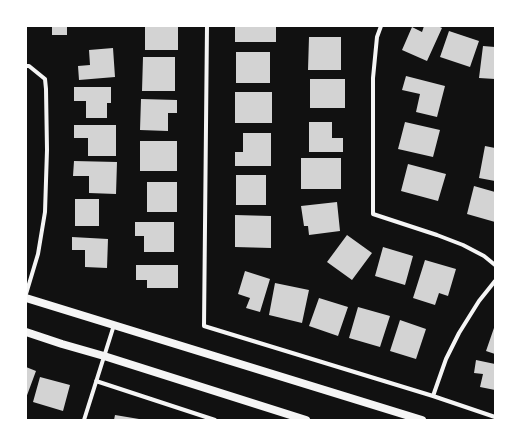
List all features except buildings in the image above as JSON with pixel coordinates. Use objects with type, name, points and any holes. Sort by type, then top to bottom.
[{"type":"main road","points":[[26,298],[422,420]]},
{"type":"main road","points":[[26,332],[306,420]]},
{"type":"street","points":[[381,26],[377,37],[373,78],[373,214],[463,245],[484,256],[495,265]]},
{"type":"street","points":[[207,27],[204,326],[433,396],[495,417]]},
{"type":"street","points":[[26,66],[34,70],[44,79],[46,89],[47,150],[45,212],[38,254],[26,294]]},
{"type":"street","points":[[433,396],[446,359],[459,333],[479,302],[495,281]]},
{"type":"street","points":[[84,420],[114,325]]},
{"type":"street","points":[[96,381],[215,420]]}]
